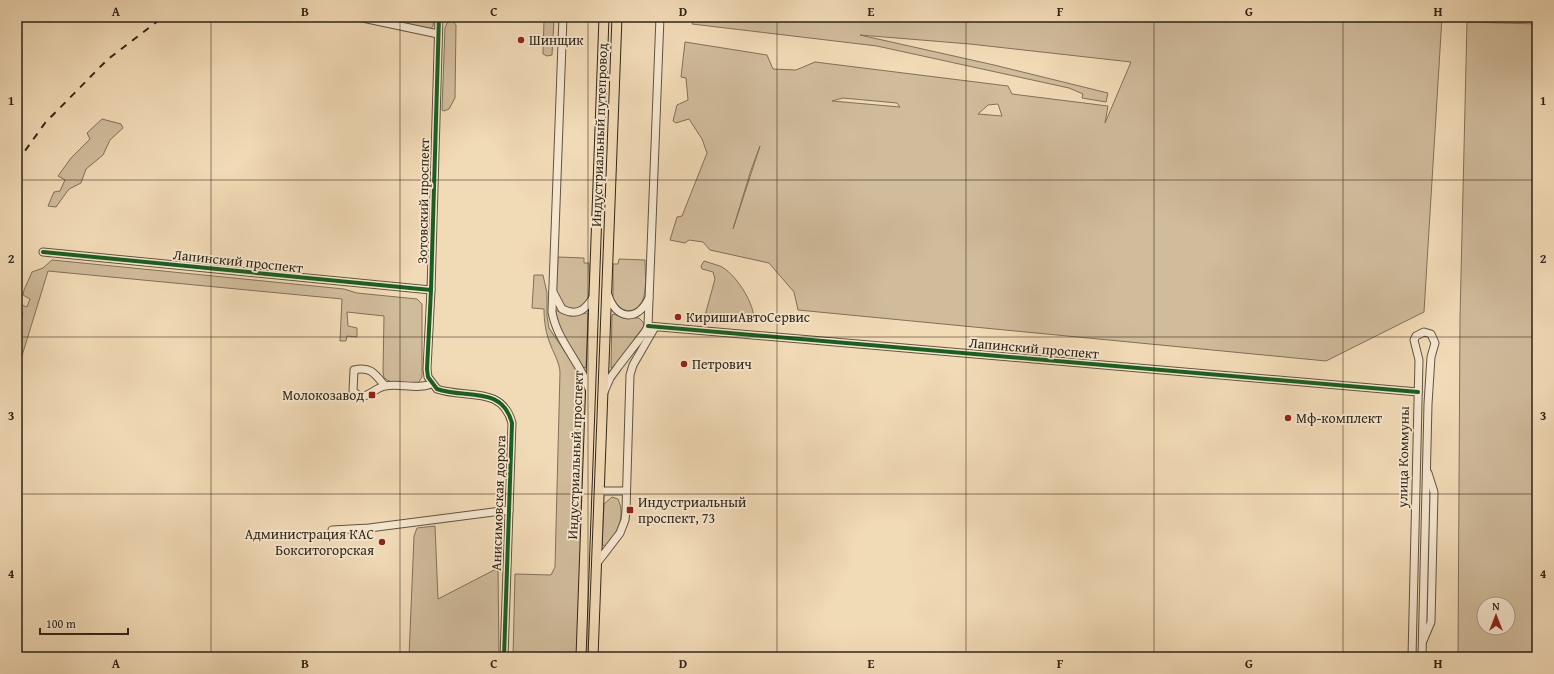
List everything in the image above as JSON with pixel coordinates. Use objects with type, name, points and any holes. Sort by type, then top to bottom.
[{"type":"main road","name":"Индустриальный путепровод","points":[[597,254],[604,17]]},
{"type":"main road","name":"Индустриальный путепровод","points":[[610,255],[617,17]]},
{"type":"main road","name":"Индустриальный проспект","points":[[581,657],[597,254]]},
{"type":"main road","name":"Индустриальный проспект","points":[[593,657],[610,255]]},
{"type":"street","points":[[358,17],[438,34]]},
{"type":"street","name":"Зотовский проспект","points":[[432,384],[428,377],[427,369],[431,290],[439,17]]},
{"type":"street","points":[[563,17],[552,290],[554,324],[565,346],[586,380],[591,395]]},
{"type":"street","points":[[597,563],[623,527],[626,491],[629,391],[633,365],[652,327],[650,296],[660,17]]},
{"type":"street","name":"Лапинский проспект","points":[[43,252],[431,290]]},
{"type":"street","points":[[552,290],[562,309],[576,313],[583,311],[595,294]]},
{"type":"street","points":[[608,294],[616,310],[623,314],[629,315],[642,309],[650,296]]},
{"type":"street","points":[[603,396],[610,378],[646,332],[652,327]]},
{"type":"street","name":"Лапинский проспект","points":[[652,327],[1418,392]]},
{"type":"street","name":"улица Коммуны","points":[[1412,657],[1419,356],[1414,340],[1416,336],[1424,332],[1431,334],[1435,343],[1431,357],[1426,470],[1422,657]]},
{"type":"street","points":[[384,386],[376,374],[370,370],[363,368],[354,370],[353,391],[360,397],[366,396],[384,386],[420,388],[432,384]]},
{"type":"street","name":"Анисимовская дорога","points":[[432,384],[444,391],[496,399],[507,408],[512,422],[504,657]]},
{"type":"street","points":[[599,491],[626,491]]},
{"type":"street","points":[[332,530],[369,528],[509,510]]},
{"type":"shaded area","points":[[370,17],[434,17],[433,26],[430,30]]},
{"type":"shaded area","points":[[520,17],[554,19],[552,55],[547,56],[543,54],[544,20]]},
{"type":"shaded area","points":[[695,17],[1442,17],[1424,312],[1326,361],[798,310],[794,292],[769,263],[710,250],[703,242],[689,240],[685,243],[670,240],[677,217],[682,216],[707,153],[702,139],[689,119],[676,123],[673,121],[677,105],[688,100],[686,78],[681,77],[685,42],[767,55],[773,69],[796,70],[815,62],[1008,86],[1012,94],[1108,106],[1105,123],[1131,62],[970,44],[860,35],[994,65],[1108,93],[1106,102],[1082,98],[1083,94],[1069,88],[877,46],[692,24]],"holes":[[[843,98],[897,103],[900,107],[832,101]],[[998,104],[1002,116],[978,114],[988,105]],[[760,146],[733,229],[751,170]]]},
{"type":"shaded area","points":[[452,20],[456,25],[455,98],[449,109],[444,111],[442,110],[445,28],[447,23]]},
{"type":"shaded area","points":[[1467,22],[1537,24],[1537,657],[1458,657],[1460,318]]},
{"type":"shaded area","points":[[102,119],[121,124],[123,128],[110,140],[103,155],[86,169],[81,183],[69,189],[56,207],[48,206],[54,192],[60,191],[65,180],[58,176],[71,158],[90,139],[87,133]]},
{"type":"shaded area","points":[[558,257],[584,258],[584,263],[589,263],[589,294],[586,304],[582,307],[572,309],[559,300],[556,287]]},
{"type":"shaded area","points":[[619,259],[645,260],[644,294],[638,307],[632,310],[623,310],[613,300],[613,264],[618,264]]},
{"type":"shaded area","points":[[52,260],[344,289],[357,293],[417,299],[422,304],[422,377],[418,383],[391,382],[384,378],[384,316],[347,312],[348,326],[357,328],[357,337],[347,336],[346,341],[340,341],[342,299],[48,271],[17,372],[17,323],[20,323],[23,313],[17,310],[19,304],[27,307],[30,299],[23,295],[32,272],[43,268]]},
{"type":"shaded area","points":[[704,261],[720,266],[732,275],[747,296],[754,318],[749,322],[730,322],[723,317],[704,319],[715,279],[713,272],[702,269],[701,266]]},
{"type":"shaded area","points":[[534,275],[543,275],[547,293],[547,316],[549,328],[582,377],[586,388],[577,657],[513,657],[515,574],[551,575],[555,567],[560,372],[558,362],[549,341],[544,309],[532,308]]},
{"type":"shaded area","points":[[555,310],[570,316],[586,313],[588,314],[586,368],[583,367],[558,331],[553,311]]},
{"type":"shaded area","points":[[613,314],[624,318],[639,318],[643,322],[644,326],[615,366],[611,368],[612,315]]},
{"type":"shaded area","points":[[612,497],[618,499],[621,518],[617,530],[607,547],[602,544],[604,504]]},
{"type":"shaded area","points":[[435,526],[438,599],[498,568],[499,657],[409,657],[414,536],[417,528]]},
{"type":"railway","points":[[17,162],[45,123],[107,60],[163,17]]},
{"type":"cycle path","points":[[439,17],[431,290],[427,369],[428,377],[437,389],[491,398],[500,403],[507,411],[512,423],[504,657]]},
{"type":"cycle path","points":[[43,252],[431,290]]},
{"type":"cycle path","points":[[648,326],[1418,392]]},
{"type":"place","name":"Шинщик","points":[[521,40]]},
{"type":"place","name":"КиришиАвтоСервис","points":[[678,317]]},
{"type":"place","name":"Петрович","points":[[684,364]]},
{"type":"place","name":"Молокозавод","points":[[372,395]]},
{"type":"place","name":"Мф-комплект","points":[[1288,418]]},
{"type":"place","name":"Индустриальный проспект, 73","points":[[630,510]]},
{"type":"place","name":"Администрация КАС Бокситогорская","points":[[382,542]]}]
